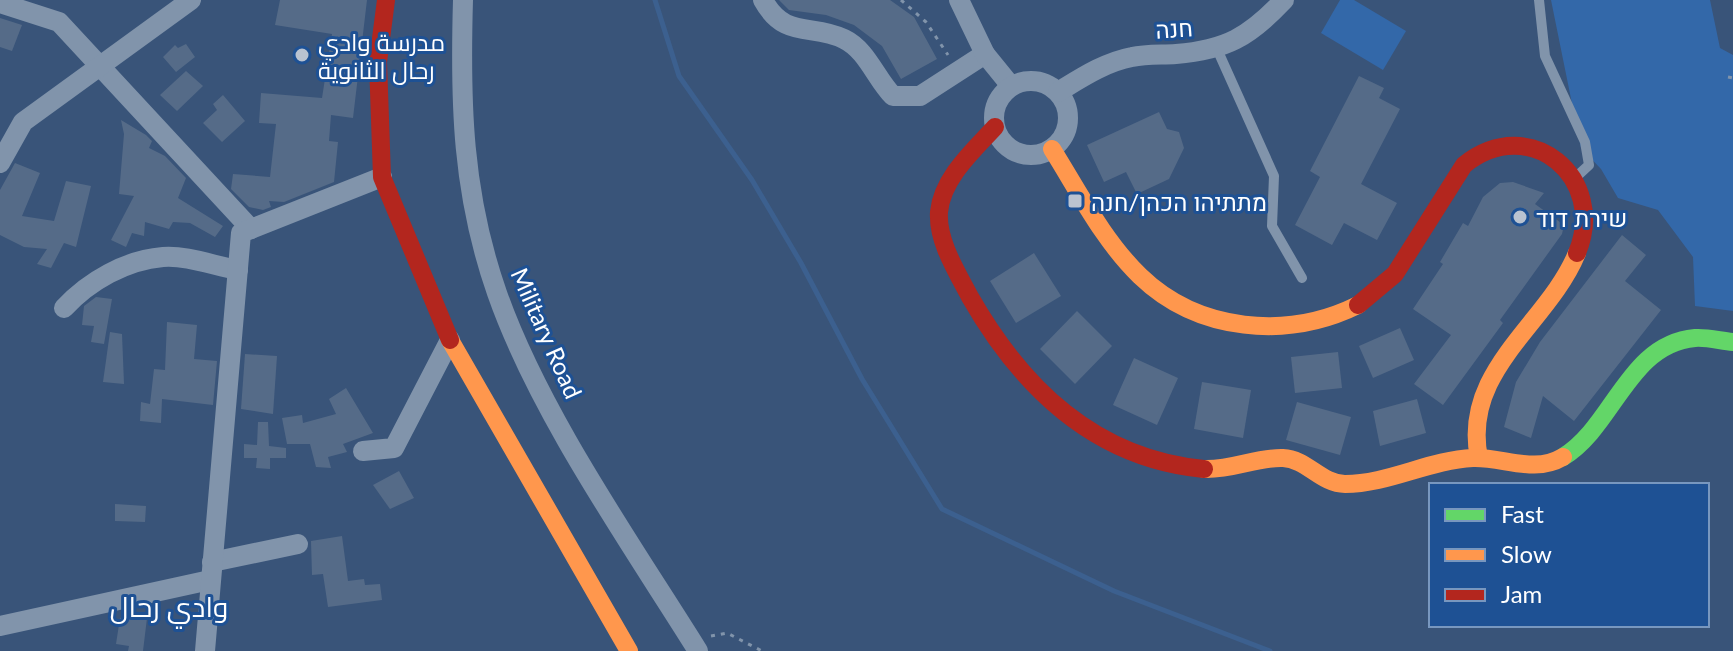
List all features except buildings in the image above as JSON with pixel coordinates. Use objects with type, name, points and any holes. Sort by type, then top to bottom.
[{"type":"street","points":[[0,163],[23,122],[191,0]]},
{"type":"street","points":[[386,0],[378,62],[382,177],[450,340],[629,651]]},
{"type":"street","name":"Military Road","points":[[463,0],[462,120],[472,194],[497,293],[558,423],[694,645]]},
{"type":"street","points":[[763,0],[775,17],[792,28],[843,38],[856,48],[893,96],[920,96],[985,54]]},
{"type":"street","points":[[959,0],[985,54],[1011,86]]},
{"type":"street","name":"חנה","points":[[1058,92],[1093,71],[1133,56],[1217,49],[1249,33],[1284,0]]},
{"type":"street","points":[[0,3],[59,22],[251,229]]},
{"type":"street","points":[[1035,80],[1058,92],[1068,114],[1068,127],[1052,149],[1037,155],[1025,155],[1007,147],[995,127],[994,111],[1011,86],[1035,80]]},
{"type":"street","points":[[995,127],[953,177],[943,198],[940,227],[957,270],[993,333],[1039,394],[1063,414],[1117,447],[1174,466],[1230,469],[1286,457],[1300,462],[1327,483],[1366,482],[1453,459],[1479,458],[1537,465],[1553,463],[1586,438],[1628,380],[1663,349],[1680,341],[1733,342]]},
{"type":"street","points":[[1052,149],[1116,248],[1155,290],[1199,313],[1230,323],[1260,327],[1316,323],[1363,302],[1383,288],[1400,267],[1451,178],[1478,152],[1511,145],[1540,150],[1557,159],[1573,180],[1584,204],[1582,241],[1568,271],[1495,368],[1477,430],[1479,458]]},
{"type":"street","points":[[205,651],[241,233],[382,177]]},
{"type":"street","points":[[64,308],[81,290],[113,271],[164,257],[238,270]]},
{"type":"street","points":[[363,451],[394,448],[450,340]]},
{"type":"street","points":[[0,626],[211,571],[298,544]]},
{"type":"lane","points":[[1539,0],[1545,56],[1585,142],[1589,165],[1573,180]]},
{"type":"lane","points":[[1217,49],[1274,176],[1272,226],[1302,278]]},
{"type":"path","points":[[901,0],[926,22],[960,72]]},
{"type":"path","points":[[694,645],[727,633],[762,651]]},
{"type":"shaded area","points":[[1340,0],[1354,0],[1406,31],[1383,70],[1321,33]]},
{"type":"shaded area","points":[[1551,0],[1710,0],[1720,48],[1733,55],[1733,311],[1695,306],[1693,257],[1658,210],[1618,198],[1601,169],[1581,148]]},
{"type":"waterway","points":[[655,0],[679,76],[752,180],[801,263],[862,379],[942,509],[1114,591],[1270,651]]},
{"type":"traffic: fast","points":[[1563,457],[1581,443],[1637,370],[1653,355],[1672,344],[1695,338],[1733,342]]},
{"type":"traffic: slow","points":[[1052,149],[1114,247],[1140,276],[1163,295],[1189,309],[1244,325],[1273,326],[1331,316],[1358,305]]},
{"type":"traffic: slow","points":[[1479,458],[1477,427],[1483,399],[1494,373],[1564,279],[1577,253]]},
{"type":"traffic: slow","points":[[450,340],[629,651]]},
{"type":"traffic: slow","points":[[1204,469],[1283,458],[1292,459],[1329,480],[1345,484],[1377,480],[1440,463],[1473,458],[1530,465],[1563,457]]},
{"type":"traffic: jam","points":[[386,0],[378,62],[382,177],[450,340]]},
{"type":"traffic: jam","points":[[995,127],[952,176],[939,212],[945,245],[970,297],[1013,361],[1038,389],[1066,413],[1096,434],[1129,451],[1204,469]]},
{"type":"traffic: jam","points":[[1358,305],[1395,274],[1464,165],[1489,150],[1514,146],[1537,150],[1557,161],[1572,178],[1582,200],[1584,226],[1577,253]]},
{"type":"place","name":"مدرسة وادي رحال الثانوية","points":[[302,55]]},
{"type":"place","name":"מתתיהו הכהן/חנה","points":[[1075,201]]},
{"type":"place","name":"שירת דוד","points":[[1520,217]]},
{"type":"district","name":"وادي رحال","points":[[169,606]]}]
